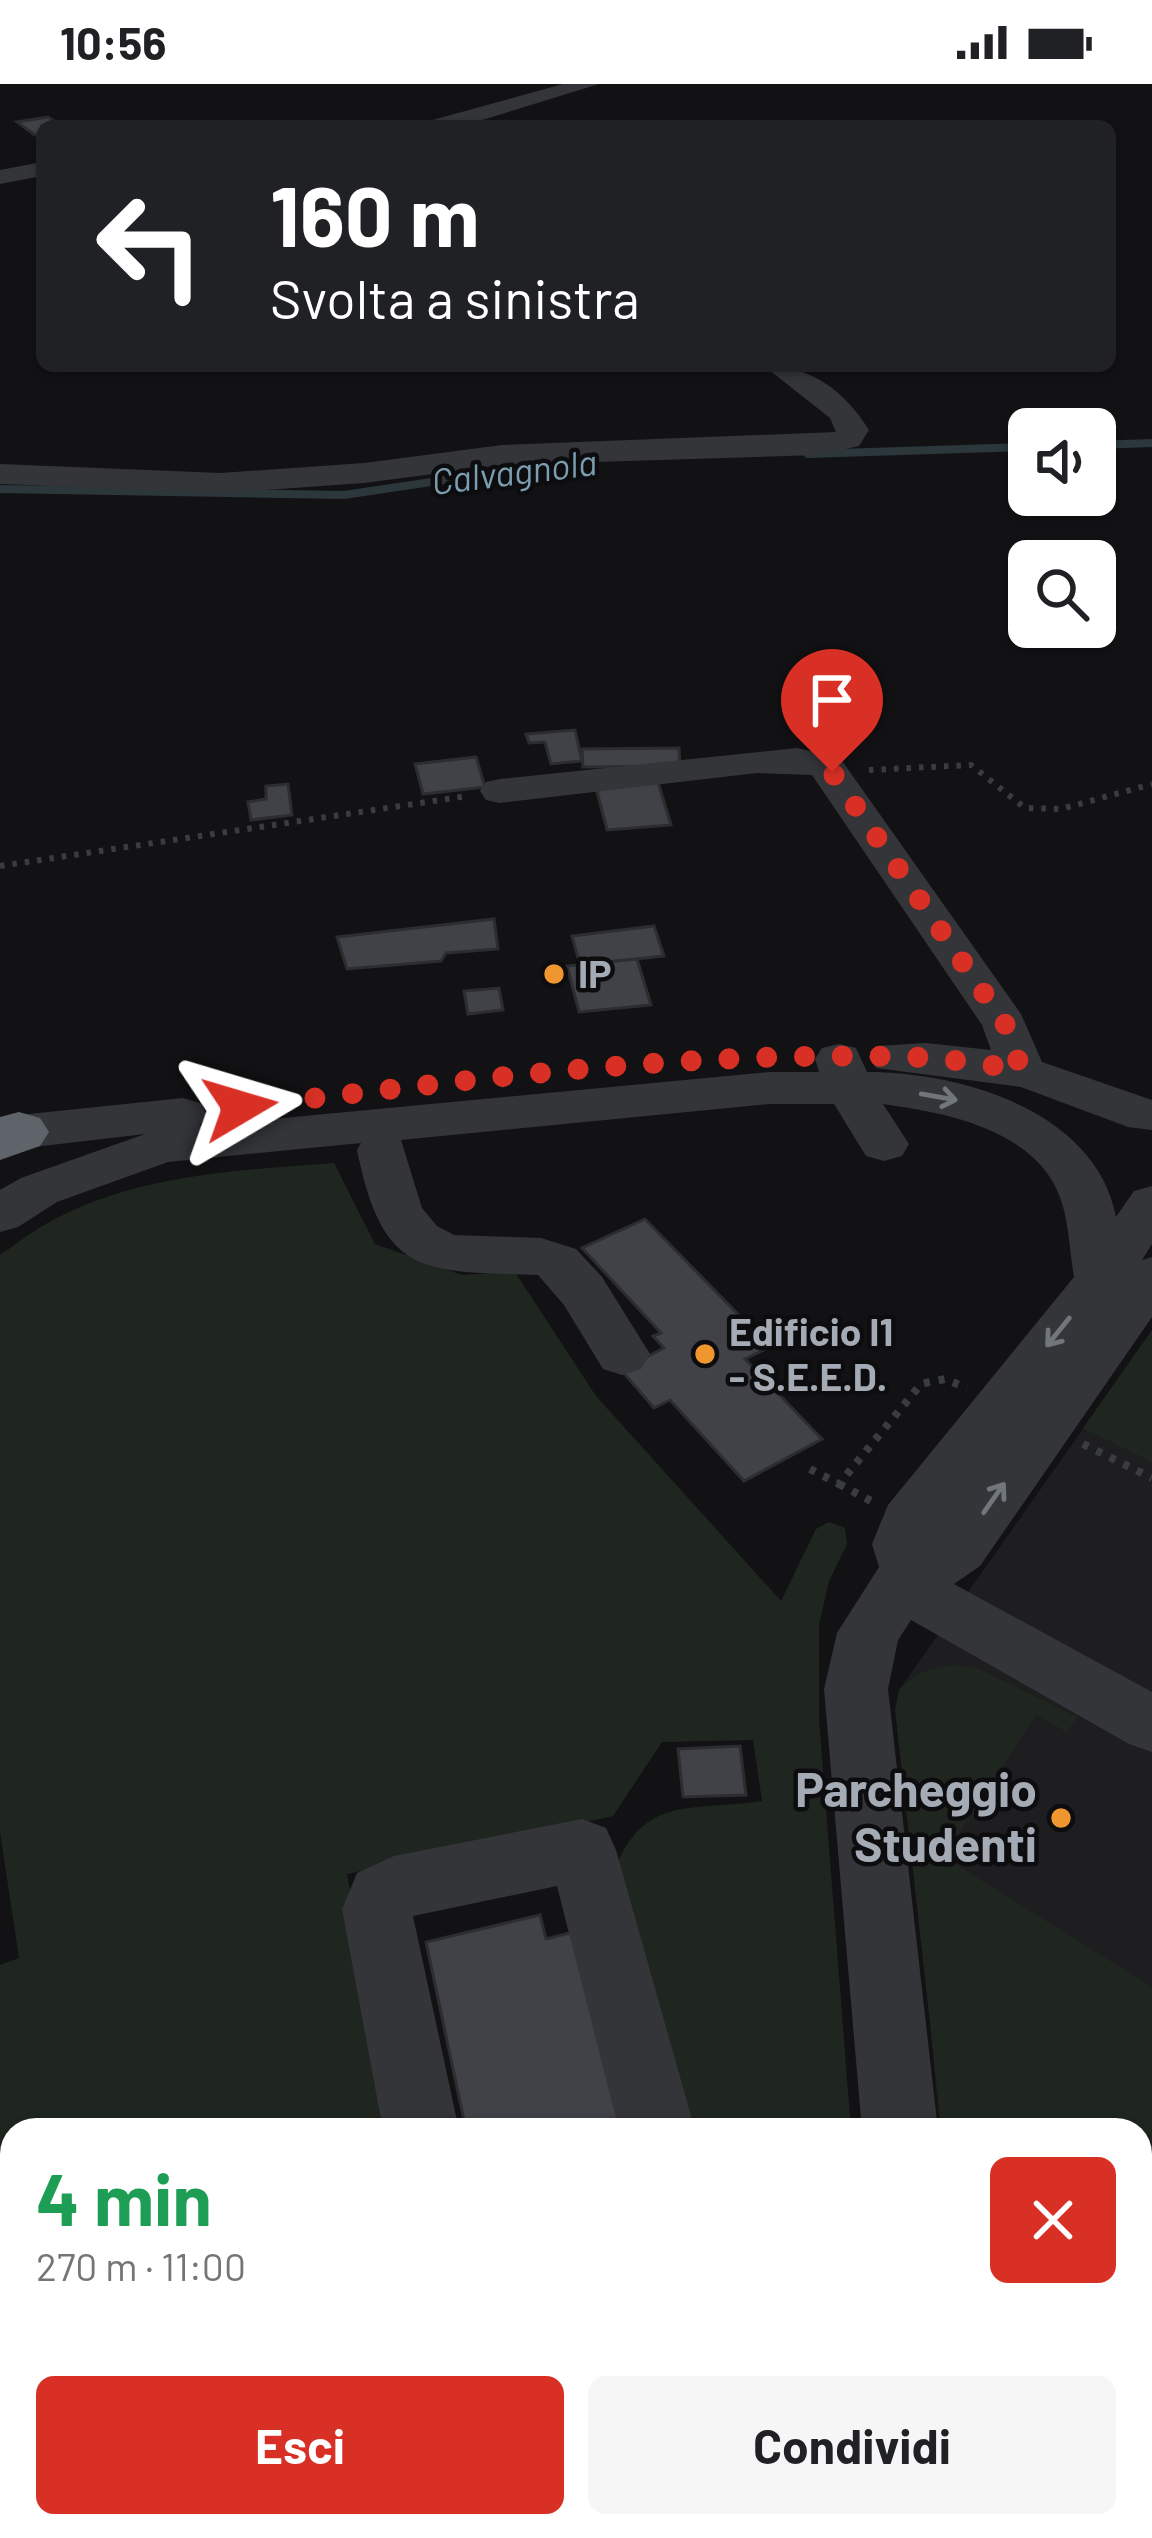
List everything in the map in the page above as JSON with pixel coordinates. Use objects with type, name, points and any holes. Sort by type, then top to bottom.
[{"type":"street","points":[[459,120],[588,84]]},
{"type":"street","points":[[0,177],[36,170]]},
{"type":"street","points":[[0,474],[221,483],[364,473],[502,455],[818,446],[848,440],[853,430],[842,412],[787,372]]},
{"type":"street","points":[[500,791],[757,761],[816,762],[832,772],[1037,1073]]},
{"type":"street","points":[[6,1136],[382,1122],[632,1123],[697,1095],[918,1057],[1037,1073],[1150,1104]]},
{"type":"street","points":[[0,1239],[117,1184],[208,1168],[590,1070],[843,1072],[952,1098],[1023,1125],[1062,1160],[1088,1199],[1126,1278]]},
{"type":"street","points":[[843,1072],[884,1144]]},
{"type":"street","points":[[0,1214],[39,1190],[163,1146],[382,1122]]},
{"type":"street","points":[[382,1122],[397,1214],[413,1238],[436,1252],[461,1258],[544,1256],[562,1264],[622,1354]]},
{"type":"street","points":[[899,2118],[856,1689],[868,1633],[906,1578],[939,1564],[958,1549],[1126,1278],[1152,1204]]},
{"type":"street","points":[[906,1578],[1152,1724]]},
{"type":"street","points":[[419,2118],[377,1909],[381,1896],[394,1888],[582,1850],[654,2118]]},
{"type":"path","points":[[832,772],[971,766],[1025,808],[1060,809],[1152,784]]},
{"type":"path","points":[[0,866],[500,791]]},
{"type":"path","points":[[1084,1444],[1152,1478]]},
{"type":"shaded area","points":[[334,1163],[375,1244],[462,1275],[515,1272],[596,1396],[781,1601],[816,1529],[829,1522],[845,1528],[847,1544],[829,1581],[819,1625],[819,1718],[850,2118],[679,2118],[611,1880],[636,1832],[652,1820],[689,1808],[762,1801],[753,1740],[662,1742],[613,1816],[347,1874],[392,2118],[0,2118],[0,1965],[19,1958],[0,1832],[0,1255],[55,1219],[95,1201],[161,1182]]},
{"type":"shaded area","points":[[1152,1330],[1152,1462],[1083,1428]]},
{"type":"shaded area","points":[[1152,1331],[1152,2118],[939,2118],[899,1690]]},
{"type":"shaded area","points":[[951,1665],[977,1668],[1077,1717],[1067,1732],[1036,1715],[944,1857],[1152,1987],[1152,2118],[941,2118],[895,1710],[899,1690],[921,1672]]},
{"type":"building","points":[[48,117],[53,120],[36,120],[35,135],[17,122]]},
{"type":"building","points":[[575,730],[582,761],[551,764],[545,742],[529,743],[526,734]]},
{"type":"building","points":[[679,748],[680,766],[583,767],[582,749]]},
{"type":"building","points":[[476,757],[485,787],[423,794],[415,764]]},
{"type":"building","points":[[657,779],[671,825],[607,830],[595,784]]},
{"type":"building","points":[[288,784],[292,815],[251,820],[248,802],[266,799],[266,786]]},
{"type":"building","points":[[494,919],[498,949],[446,953],[441,961],[347,969],[337,937]]},
{"type":"building","points":[[654,926],[664,956],[580,965],[572,936]]},
{"type":"building","points":[[637,959],[651,1005],[579,1012],[567,966]]},
{"type":"building","points":[[499,988],[503,1010],[468,1014],[464,991]]},
{"type":"building","name":"Edificio I1 - S.E.E.D.","points":[[645,1219],[770,1347],[745,1359],[822,1439],[744,1481],[670,1400],[654,1408],[621,1370],[664,1348],[653,1336],[661,1333],[582,1248]]},
{"type":"building","points":[[740,1746],[746,1795],[683,1797],[678,1749]]},
{"type":"building","points":[[540,1915],[546,1939],[581,1930],[632,2118],[463,2118],[426,1942]]},
{"type":"waterway","name":"Calvagnola","points":[[1116,444],[1152,443]]},
{"type":"waterway","name":"Calvagnola","points":[[808,454],[1008,448]]},
{"type":"waterway","name":"Calvagnola","points":[[0,489],[344,495],[566,462]]},
{"type":"place","name":"IP","points":[[554,974]]},
{"type":"place","name":"Edificio I1 - S.E.E.D.","points":[[705,1354]]},
{"type":"place","name":"Parcheggio Studenti","points":[[1061,1818]]},
{"type":"route","points":[[240,1107],[590,1070],[796,1056],[918,1057],[1021,1069],[1005,1024],[832,772]]}]
